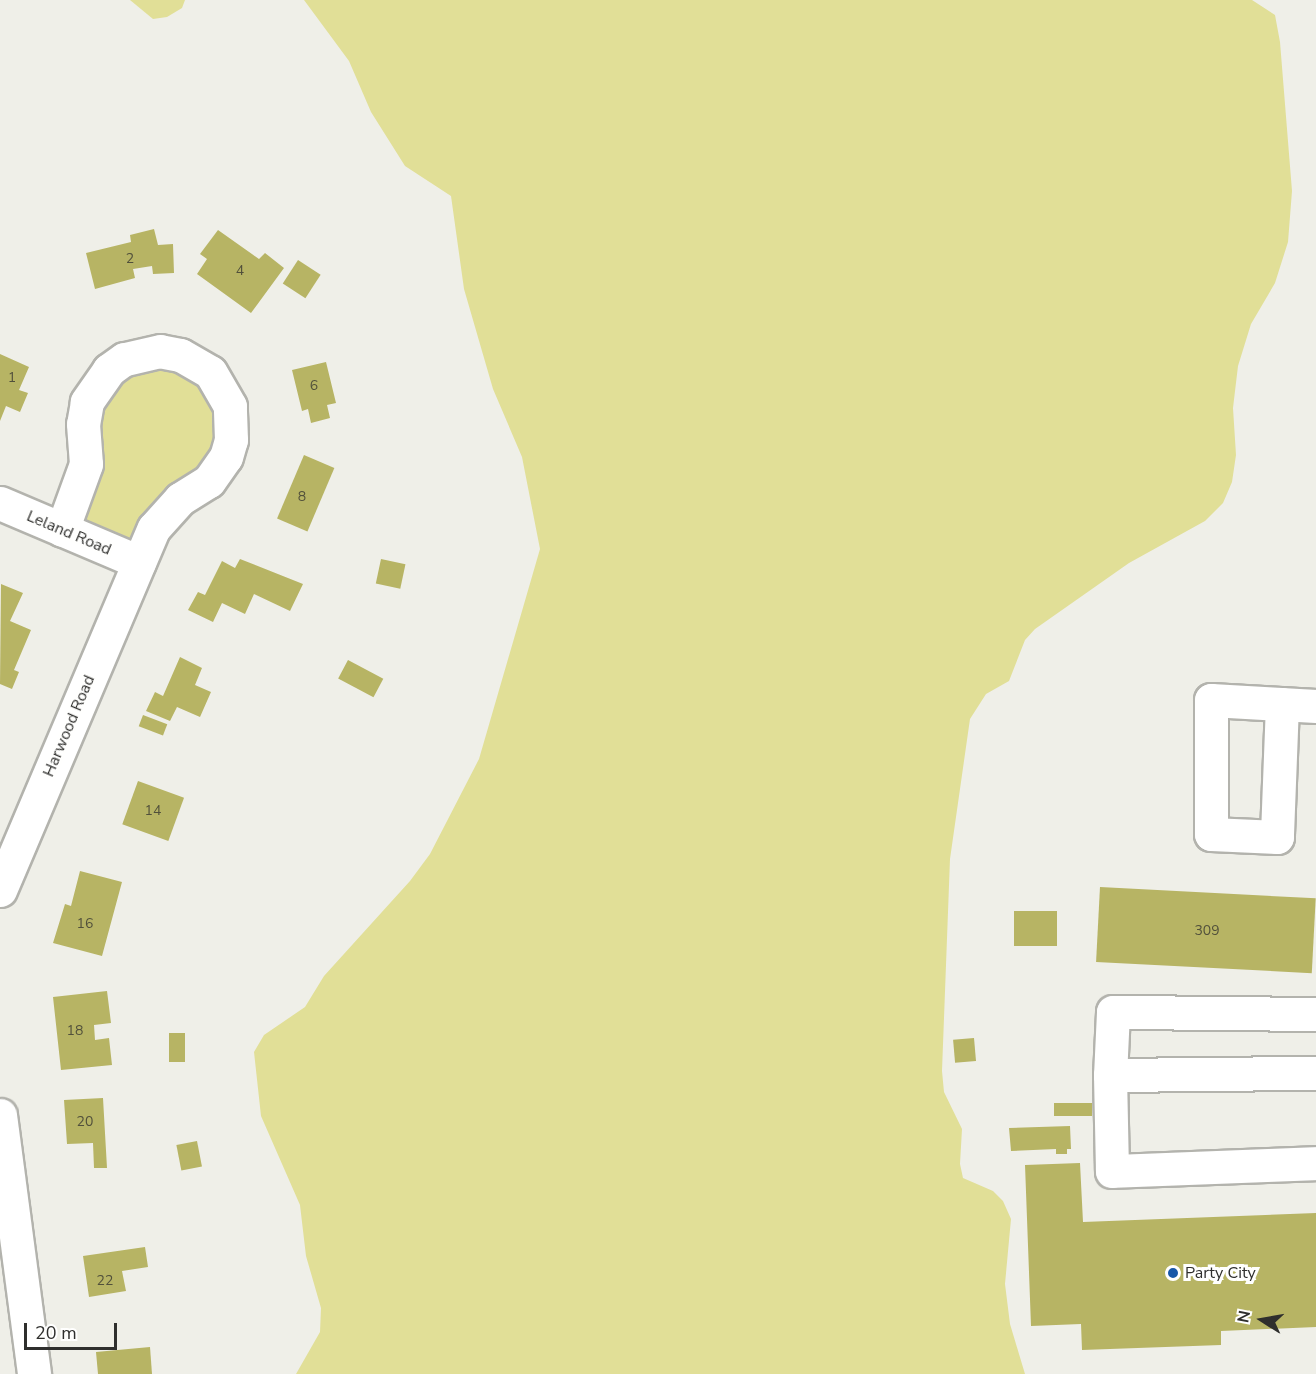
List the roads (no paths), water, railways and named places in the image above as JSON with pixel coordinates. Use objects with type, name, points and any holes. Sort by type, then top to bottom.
[{"type":"street","name":"Harwood Road","points":[[0,890],[139,562],[165,512],[209,482],[219,470],[231,440],[230,406],[218,381],[197,362],[180,355],[160,351],[133,356],[109,370],[96,384],[87,402],[83,424],[86,464],[62,530]]},
{"type":"street","name":"Leland Road","points":[[0,503],[139,562]]},
{"type":"street","points":[[1282,704],[1316,706]]},
{"type":"street","points":[[1316,1014],[1113,1012],[1110,1075],[1112,1171],[1316,1163]]},
{"type":"street","points":[[1110,1075],[1316,1073]]},
{"type":"street","points":[[0,1115],[10,1261],[34,1374]]},
{"type":"place","name":"Party City","points":[[1173,1273]]}]
